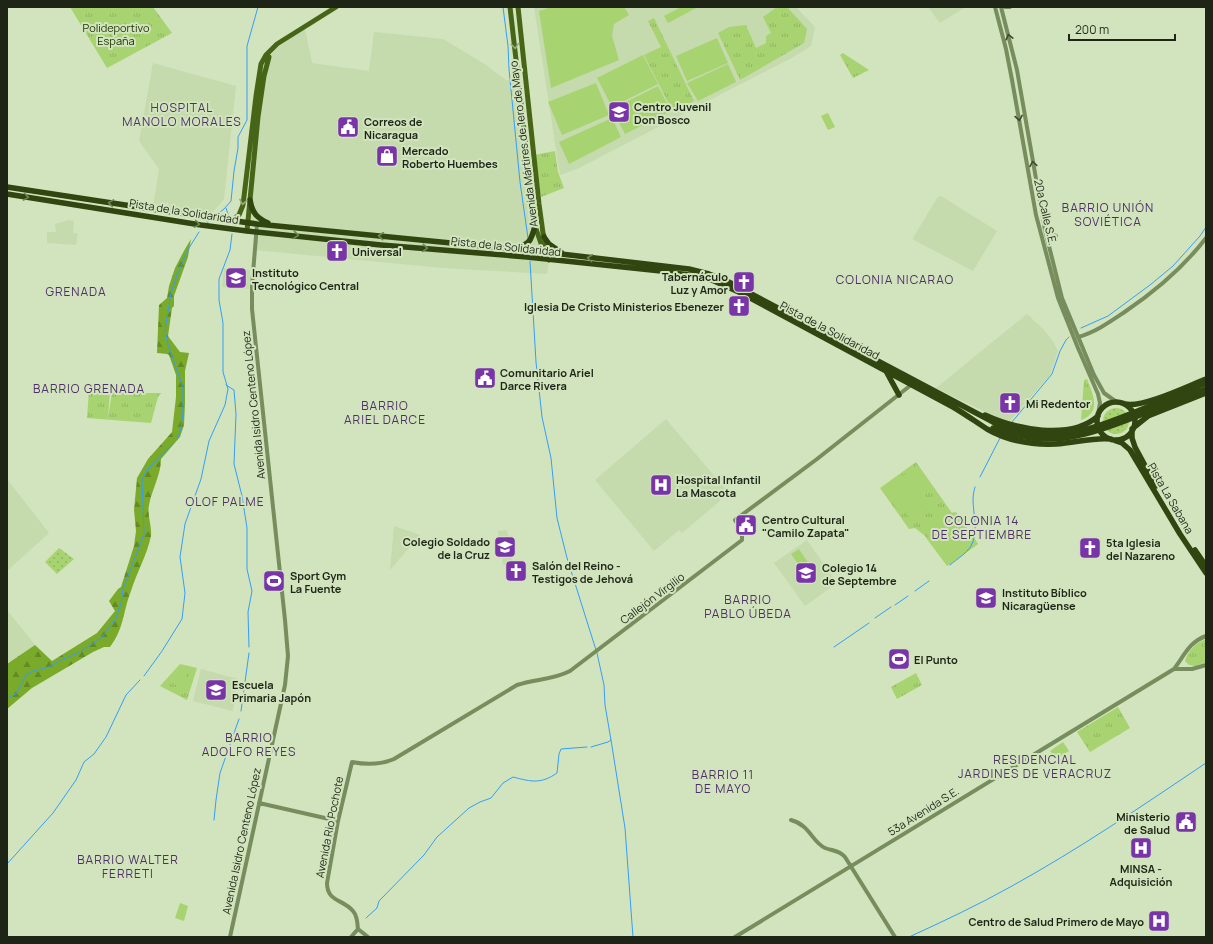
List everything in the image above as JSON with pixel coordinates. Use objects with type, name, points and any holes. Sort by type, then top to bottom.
[{"type":"main road","points":[[232,220],[239,215],[244,203],[256,92],[261,64],[266,55],[277,44],[336,7]]},
{"type":"main road","points":[[261,64],[265,62],[273,52],[284,43],[342,7]]},
{"type":"main road","name":"Avenida Mártires de 1ero de Mayo","points":[[510,7],[535,226],[547,253]]},
{"type":"main road","name":"Avenida Mártires de 1ero de Mayo","points":[[518,7],[538,204],[549,260]]},
{"type":"main road","points":[[248,231],[264,76],[269,57]]},
{"type":"main road","points":[[261,64],[264,76]]},
{"type":"main road","name":"Pista de la Solidaridad","points":[[7,187],[248,223],[511,249],[689,269],[716,276],[994,425]]},
{"type":"main road","name":"Pista de la Solidaridad","points":[[7,194],[201,225],[248,231],[382,245],[527,257],[661,271],[702,277],[741,293],[886,371],[999,435],[1029,443],[1057,444],[1100,438],[1112,440]]},
{"type":"main road","points":[[250,200],[251,209],[255,216],[274,226]]},
{"type":"main road","points":[[511,249],[528,243],[535,226]]},
{"type":"main road","points":[[544,237],[549,244],[564,255]]},
{"type":"main road","points":[[886,371],[899,395]]},
{"type":"main road","points":[[1206,379],[1148,401],[1132,405],[1119,403],[1106,405],[1098,415],[1097,423],[1099,430],[1104,436],[1112,440],[1119,440],[1125,437],[1133,428],[1148,416],[1206,393]]},
{"type":"main road","points":[[994,425],[1036,434],[1078,432],[1110,422],[1206,383]]},
{"type":"main road","points":[[994,425],[1013,434],[1034,438],[1056,439],[1080,436],[1103,429],[1206,389]]},
{"type":"main road","points":[[1119,403],[1126,406],[1132,413],[1134,420],[1133,428]]},
{"type":"main road","name":"Pista de la Solidaridad","points":[[957,404],[970,407],[1005,423],[1030,429],[1050,430],[1074,428],[1087,424],[1098,415]]},
{"type":"main road","name":"Pista de la Solidaridad","points":[[971,418],[994,425]]},
{"type":"main road","name":"Pista La Sabana","points":[[1133,428],[1132,438],[1135,447],[1182,532],[1206,566]]},
{"type":"main road","name":"Pista La Sabana","points":[[1112,440],[1122,444],[1130,450],[1180,534],[1206,573]]},
{"type":"street","name":"20a Calle S.E.","points":[[995,7],[1006,49],[1036,215],[1058,298],[1098,394],[1100,401],[1098,415]]},
{"type":"street","name":"20a Calle S.E.","points":[[1001,7],[1017,70],[1045,230],[1062,298],[1099,386],[1106,394],[1119,403]]},
{"type":"street","points":[[1005,7],[1010,7]]},
{"type":"street","name":"Avenida Isidro Centeno López","points":[[230,937],[287,676],[288,656],[252,309],[252,286],[257,224]]},
{"type":"street","points":[[1045,230],[1056,236]]},
{"type":"street","points":[[1078,337],[1102,327],[1154,291],[1183,265],[1206,238]]},
{"type":"street","name":"Callejón Virgilio","points":[[352,762],[372,764],[383,763],[394,759],[450,727],[509,689],[525,682],[562,675],[570,671],[742,540],[742,530],[735,520],[817,459],[911,385]]},
{"type":"street","name":"53a Avenida S.E.","points":[[735,937],[1174,669],[1193,643],[1206,636]]},
{"type":"street","points":[[1181,658],[1183,666],[1186,668]]},
{"type":"street","name":"53a Avenida S.E.","points":[[1174,669],[1198,668],[1206,665]]},
{"type":"street","name":"Avenida Rio Pochote","points":[[352,762],[338,821],[326,883],[330,896],[349,907],[354,912],[357,919],[358,929]]},
{"type":"street","points":[[259,803],[338,821]]},
{"type":"street","points":[[791,820],[804,826],[825,848],[842,853],[851,865],[895,937]]},
{"type":"street","points":[[351,937],[358,929],[368,937]]},
{"type":"shaded area","name":"Centro Juvenil Don Bosco","points":[[534,7],[796,7],[815,27],[811,46],[797,55],[579,168],[560,175]]},
{"type":"shaded area","points":[[928,7],[966,7],[940,23]]},
{"type":"shaded area","name":"Mercado Roberto Huembes","points":[[305,29],[312,63],[369,71],[374,32],[443,39],[483,63],[506,80],[518,80],[535,226],[549,260],[547,274],[443,268],[255,250],[257,224],[248,223],[258,117],[269,57],[277,48]]},
{"type":"shaded area","points":[[153,63],[236,86],[224,199],[211,214],[169,208],[168,202],[165,204],[165,207],[153,206],[159,169],[139,141]]},
{"type":"shaded area","points":[[941,196],[997,231],[973,271],[914,240],[913,238],[937,198]]},
{"type":"shaded area","points":[[69,220],[74,221],[73,233],[78,234],[76,245],[47,243],[47,232],[56,232],[55,224]]},
{"type":"shaded area","name":"Instituto Tecnológico Central","points":[[224,268],[250,270],[249,289],[222,287]]},
{"type":"shaded area","points":[[1027,314],[1043,329],[1053,341],[1058,351],[1050,375],[1008,423],[936,388]]},
{"type":"shaded area","name":"Hospital Infantil La Mascota","points":[[666,419],[727,491],[719,498],[720,501],[682,533],[679,530],[654,551],[595,480]]},
{"type":"shaded area","points":[[7,479],[49,533],[7,571]]},
{"type":"shaded area","points":[[394,526],[420,535],[390,570]]},
{"type":"shaded area","name":"Colegio Soldado de la Cruz","points":[[507,530],[512,563],[503,565],[498,531]]},
{"type":"shaded area","name":"Colegio 14 de Septembre","points":[[807,540],[837,583],[805,606],[774,563]]},
{"type":"shaded area","points":[[7,610],[35,645],[7,664]]},
{"type":"shaded area","name":"Escuela Primaria Japón","points":[[201,669],[238,679],[233,711],[193,701]]},
{"type":"green space","name":"Polideportivo España","points":[[70,7],[153,7],[172,33],[107,68]]},
{"type":"green space","points":[[551,7],[624,7],[629,15],[614,24],[612,36],[619,60],[551,88],[539,11]]},
{"type":"green space","points":[[681,7],[698,7],[668,23],[664,16]]},
{"type":"green space","points":[[777,7],[787,7],[807,29],[804,43],[740,80],[718,33],[729,27],[746,25],[756,48],[766,43],[766,36],[771,33],[763,17]]},
{"type":"green space","points":[[654,18],[694,101],[673,112],[644,55],[661,47],[648,21]]},
{"type":"green space","points":[[717,38],[728,63],[687,81],[676,56]]},
{"type":"green space","points":[[843,53],[869,70],[853,78],[840,55]]},
{"type":"green space","points":[[643,55],[658,84],[612,107],[597,78]]},
{"type":"green space","points":[[728,64],[736,82],[698,101],[687,83]]},
{"type":"green space","points":[[596,83],[609,115],[562,135],[548,102]]},
{"type":"green space","points":[[658,86],[671,111],[625,134],[612,109]]},
{"type":"green space","points":[[828,113],[835,127],[828,130],[821,116]]},
{"type":"green space","points":[[612,118],[621,137],[569,164],[559,142]]},
{"type":"green space","points":[[555,151],[558,172],[564,188],[541,197],[534,155]]},
{"type":"green space","points":[[191,239],[188,257],[174,296],[174,306],[172,308],[168,336],[180,352],[189,353],[185,371],[184,425],[180,437],[161,459],[160,471],[149,505],[151,536],[128,598],[123,620],[118,633],[110,647],[104,647],[93,652],[32,688],[7,709],[7,664],[35,645],[52,661],[97,633],[115,611],[109,601],[121,587],[134,546],[136,531],[134,510],[137,478],[148,459],[172,432],[176,397],[176,375],[169,355],[157,353],[159,305],[167,298],[175,268]]},
{"type":"green space","points":[[1087,379],[1092,391],[1094,408],[1088,417],[1081,420],[1084,380]]},
{"type":"green space","points":[[89,390],[110,392],[108,417],[112,393],[161,393],[158,397],[151,423],[87,418]]},
{"type":"green space","points":[[1116,408],[1125,412],[1129,421],[1125,430],[1116,434],[1107,430],[1103,421],[1107,412]]},
{"type":"green space","points":[[916,462],[952,513],[956,512],[978,544],[947,566],[924,535],[915,528],[909,529],[880,488]]},
{"type":"green space","points":[[917,465],[933,487],[899,511],[883,490]]},
{"type":"green space","points":[[917,501],[923,509],[910,518],[904,511]]},
{"type":"green space","points":[[955,512],[978,544],[949,565],[926,533]]},
{"type":"green space","points":[[59,548],[74,559],[57,574],[45,562]]},
{"type":"green space","points":[[799,549],[811,567],[804,572],[791,554]]},
{"type":"green space","points":[[1206,639],[1206,662],[1196,666],[1189,665],[1185,661],[1188,653],[1196,645]]},
{"type":"green space","points":[[180,664],[197,668],[187,700],[160,686]]},
{"type":"green space","points":[[179,669],[188,672],[183,687],[174,684]]},
{"type":"green space","points":[[916,673],[922,685],[897,699],[891,687]]},
{"type":"green space","points":[[1118,707],[1130,728],[1090,752],[1077,732]]},
{"type":"green space","points":[[1063,742],[1069,751],[1056,759],[1050,751]]},
{"type":"green space","points":[[180,903],[188,906],[184,921],[175,918]]},
{"type":"waterway","points":[[216,215],[231,201],[238,137],[247,120],[247,46],[258,7]]},
{"type":"waterway","points":[[503,7],[508,46],[520,182],[528,238]]},
{"type":"waterway","points":[[226,208],[229,217]]},
{"type":"waterway","points":[[1081,328],[1108,316],[1150,285],[1173,266],[1200,236],[1206,227]]},
{"type":"waterway","points":[[7,698],[16,694],[26,675],[33,671],[49,667],[78,653],[102,637],[116,618],[121,603],[123,589],[144,534],[142,480],[146,471],[178,438],[181,428],[183,412],[183,387],[168,345],[165,330],[171,293],[177,275],[189,248],[199,232]]},
{"type":"waterway","points":[[144,676],[182,619],[185,593],[180,557],[185,524],[201,479],[209,441],[225,405],[228,389],[223,372],[223,323],[219,300],[219,279],[230,250],[232,234]]},
{"type":"waterway","points":[[530,261],[536,362],[542,417],[551,458],[557,518],[567,558],[596,650]]},
{"type":"waterway","points":[[1012,422],[1052,374],[1060,351],[1069,337]]},
{"type":"waterway","points":[[226,385],[234,390],[236,414],[234,464],[242,496],[247,528],[247,569],[252,591],[248,612],[249,647]]},
{"type":"waterway","points":[[980,477],[1000,438]]},
{"type":"waterway","points":[[950,565],[967,552],[975,535],[973,498],[975,487]]},
{"type":"waterway","points":[[915,591],[929,581]]},
{"type":"waterway","points":[[895,605],[908,596]]},
{"type":"waterway","points":[[875,618],[891,607]]},
{"type":"waterway","points":[[834,647],[869,623]]},
{"type":"waterway","points":[[241,711],[249,653]]},
{"type":"waterway","points":[[591,747],[611,740],[605,705],[604,685],[597,653]]},
{"type":"waterway","points":[[7,864],[53,813],[76,780],[84,762],[94,754],[106,737],[126,695],[140,680]]},
{"type":"waterway","points":[[214,820],[220,773],[239,719]]},
{"type":"waterway","points":[[611,740],[625,828],[633,937]]},
{"type":"waterway","points":[[366,918],[377,908],[379,901],[424,855],[437,837],[469,808],[491,798],[503,783],[513,777],[536,781],[551,777],[557,773],[561,749],[587,747]]},
{"type":"waterway","points":[[909,937],[974,906],[1037,872],[1110,827],[1206,763]]},
{"type":"place","name":"Centro Juvenil Don Bosco","points":[[619,112]]},
{"type":"place","name":"Correos de Nicaragua","points":[[348,127]]},
{"type":"place","name":"Mercado Roberto Huembes","points":[[387,156]]},
{"type":"place","name":"Universal","points":[[337,251]]},
{"type":"place","name":"Instituto Tecnológico Central","points":[[236,278]]},
{"type":"place","name":"Tabernáculo Luz y Amor","points":[[744,282]]},
{"type":"place","name":"Iglesia De Cristo Ministerios Ebenezer","points":[[739,306]]},
{"type":"place","name":"Comunitario Ariel Darce Rivera","points":[[485,378]]},
{"type":"place","name":"Mi Redentor","points":[[1010,403]]},
{"type":"place","name":"Hospital Infantil La Mascota","points":[[661,485]]},
{"type":"place","name":"Centro Cultural \"Camilo Zapata\"","points":[[746,525]]},
{"type":"place","name":"Colegio Soldado de la Cruz","points":[[505,547]]},
{"type":"place","name":"5ta Iglesia del Nazareno","points":[[1090,548]]},
{"type":"place","name":"Salón del Reino - Testigos de Jehová","points":[[516,571]]},
{"type":"place","name":"Colegio 14 de Septembre","points":[[806,573]]},
{"type":"place","name":"Sport Gym La Fuente","points":[[274,581]]},
{"type":"place","name":"Instituto Bíblico Nicaragüense","points":[[986,598]]},
{"type":"place","name":"El Punto","points":[[899,659]]},
{"type":"place","name":"Escuela Primaria Japón","points":[[216,690]]},
{"type":"place","name":"Ministerio de Salud","points":[[1186,822]]},
{"type":"place","name":"MINSA - Adquisición","points":[[1141,848]]},
{"type":"place","name":"Centro de Salud Primero de Mayo","points":[[1159,921]]},
{"type":"district","name":"HOSPITAL MANOLO MORALES","points":[[182,114]]},
{"type":"district","name":"BARRIO UNIÓN SOVIÉTICA","points":[[1108,214]]},
{"type":"district","name":"COLONIA NICARAO","points":[[895,279]]},
{"type":"district","name":"GRENADA","points":[[76,291]]},
{"type":"district","name":"BARRIO GRENADA","points":[[89,388]]},
{"type":"district","name":"BARRIO ARIEL DARCE","points":[[385,412]]},
{"type":"district","name":"OLOF PALME","points":[[225,501]]},
{"type":"district","name":"COLONIA 14 DE SEPTIEMBRE","points":[[982,527]]},
{"type":"district","name":"BARRIO PABLO ÚBEDA","points":[[748,606]]},
{"type":"district","name":"BARRIO ADOLFO REYES","points":[[249,744]]},
{"type":"district","name":"RESIDENCIAL JARDINES DE VERACRUZ","points":[[1035,766]]},
{"type":"district","name":"BARRIO 11 DE MAYO","points":[[723,781]]},
{"type":"district","name":"BARRIO WALTER FERRETI","points":[[128,866]]}]
